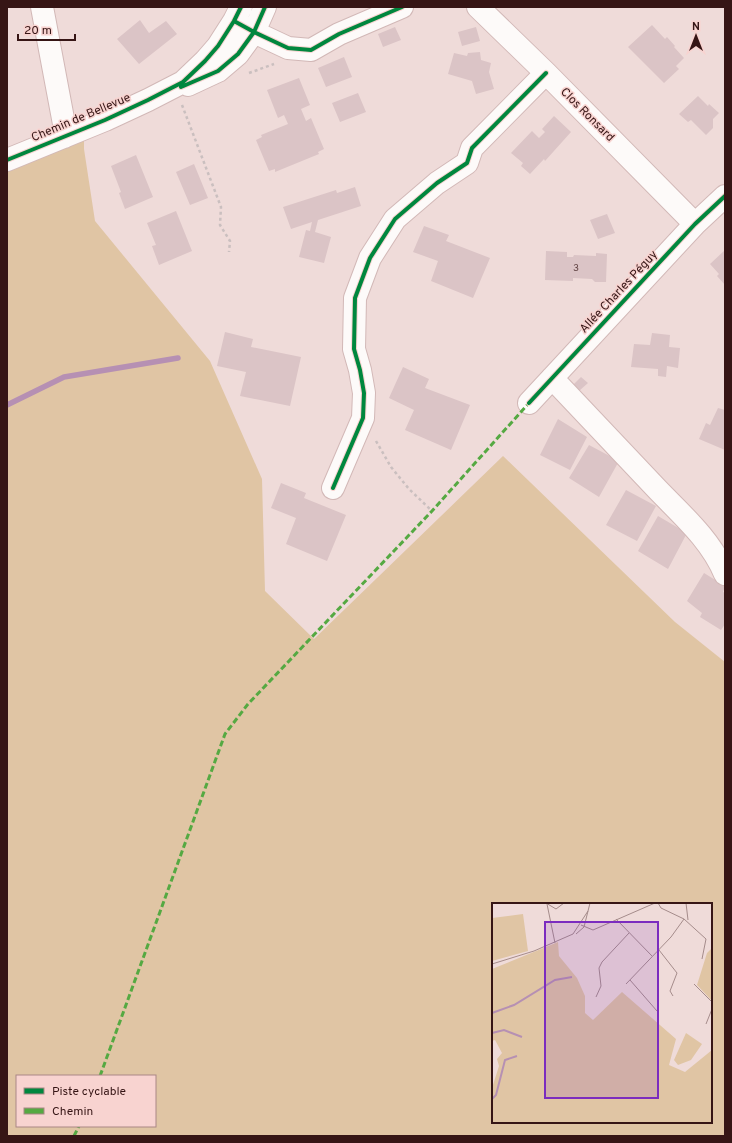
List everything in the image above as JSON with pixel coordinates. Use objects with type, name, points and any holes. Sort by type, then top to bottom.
[{"type":"street","points":[[42,7],[64,124],[64,137]]},
{"type":"street","name":"Chemin de Bellevue","points":[[7,160],[106,120],[171,97],[183,86],[218,71],[238,54],[254,32],[265,7]]},
{"type":"street","name":"Chemin de Bellevue","points":[[171,97],[183,82],[218,46],[238,14],[254,32],[288,48],[311,50],[340,34],[402,7]]},
{"type":"street","name":"Clos Ronsard","points":[[478,7],[546,73],[695,224]]},
{"type":"street","points":[[333,488],[363,418],[364,393],[354,349],[355,298],[370,258],[396,219],[437,183],[467,163],[472,148],[546,73]]},
{"type":"street","name":"Allée Charles Péguy","points":[[529,403],[695,224],[725,196]]},
{"type":"street","points":[[552,378],[708,544],[720,561],[725,574]]},
{"type":"path","points":[[171,97],[221,207],[220,225],[230,241],[229,252]]},
{"type":"path","points":[[363,418],[391,467],[408,489],[432,511]]},
{"type":"shaded area","points":[[84,129],[84,149],[95,221],[210,361],[262,479],[265,591],[314,639],[503,456],[675,622],[725,662],[725,1136],[7,1136],[7,160]]},
{"type":"building","points":[[140,20],[149,33],[166,21],[177,34],[139,64],[117,39]]},
{"type":"building","points":[[652,25],[665,39],[667,37],[684,58],[676,66],[679,69],[664,83],[628,47]]},
{"type":"building","points":[[395,27],[401,40],[383,47],[378,34]]},
{"type":"building","points":[[476,27],[480,41],[462,46],[458,32]]},
{"type":"building","points":[[480,52],[481,60],[491,63],[489,72],[494,89],[476,94],[472,81],[448,74],[454,53],[467,56],[468,53]]},
{"type":"building","points":[[344,57],[352,77],[326,87],[318,68]]},
{"type":"building","points":[[299,78],[310,105],[301,109],[306,121],[311,118],[324,149],[318,152],[319,154],[275,172],[275,169],[269,171],[256,140],[262,137],[261,135],[288,124],[284,115],[278,118],[267,90]]},
{"type":"building","points":[[358,93],[366,112],[340,122],[332,103]]},
{"type":"building","points":[[698,96],[708,106],[709,104],[719,113],[713,119],[713,128],[706,135],[691,120],[688,122],[679,114]]},
{"type":"building","points":[[554,116],[571,132],[545,161],[544,159],[530,174],[521,166],[523,163],[511,153],[532,131],[539,138],[545,132],[542,129]]},
{"type":"building","points":[[136,155],[153,197],[125,209],[119,193],[121,192],[111,166]]},
{"type":"building","points":[[194,164],[208,198],[190,205],[176,172]]},
{"type":"building","points":[[355,187],[361,206],[318,220],[315,232],[331,237],[324,263],[299,257],[306,230],[310,231],[312,222],[291,229],[283,207],[336,190],[337,193]]},
{"type":"building","points":[[176,211],[192,251],[159,265],[152,246],[156,245],[147,223]]},
{"type":"building","points":[[607,214],[615,233],[598,239],[590,220]]},
{"type":"building","points":[[424,226],[449,235],[446,241],[490,258],[473,298],[431,281],[438,261],[413,252]]},
{"type":"building","points":[[725,250],[725,285],[717,276],[719,274],[710,264]]},
{"type":"building","points":[[546,251],[567,252],[567,257],[573,257],[574,255],[596,256],[596,253],[607,254],[606,282],[595,282],[592,279],[573,278],[573,281],[545,280]]},
{"type":"building","points":[[225,332],[253,339],[251,347],[301,357],[290,406],[240,396],[246,372],[217,366]]},
{"type":"building","points":[[652,333],[670,335],[669,347],[680,348],[678,368],[667,366],[666,377],[658,376],[658,369],[631,367],[634,344],[650,345]]},
{"type":"building","points":[[403,367],[429,379],[425,388],[470,405],[451,450],[405,430],[414,410],[389,398]]},
{"type":"building","points":[[581,377],[588,383],[579,391],[573,385]]},
{"type":"building","points":[[718,408],[725,410],[725,450],[699,439],[706,423],[710,425]]},
{"type":"building","points":[[558,419],[587,437],[570,470],[540,455]]},
{"type":"building","points":[[589,445],[619,461],[599,497],[569,478]]},
{"type":"building","points":[[281,483],[306,493],[304,498],[346,515],[327,561],[286,544],[296,518],[271,508]]},
{"type":"building","points":[[626,490],[656,506],[637,541],[606,525]]},
{"type":"building","points":[[658,516],[687,533],[668,569],[638,551]]},
{"type":"building","points":[[704,573],[725,586],[723,592],[725,593],[725,624],[721,630],[700,617],[702,613],[687,601]]},
{"type":"waterway","points":[[7,405],[64,377],[178,358]]},
{"type":"marked path","points":[[100,1075],[225,734],[248,704],[432,511],[529,403]]},
{"type":"marked path","points":[[74,1136],[78,1127]]},
{"type":"cycle path","points":[[7,160],[105,120],[183,82],[218,46],[241,7]]},
{"type":"cycle path","points":[[181,87],[218,71],[238,54],[254,32],[265,7]]},
{"type":"cycle path","points":[[234,21],[288,48],[311,50],[339,34],[402,7]]},
{"type":"cycle path","points":[[333,488],[363,418],[364,393],[354,349],[355,298],[370,258],[395,219],[437,183],[467,163],[472,148],[546,73]]},
{"type":"cycle path","points":[[529,403],[695,224],[725,196]]}]
